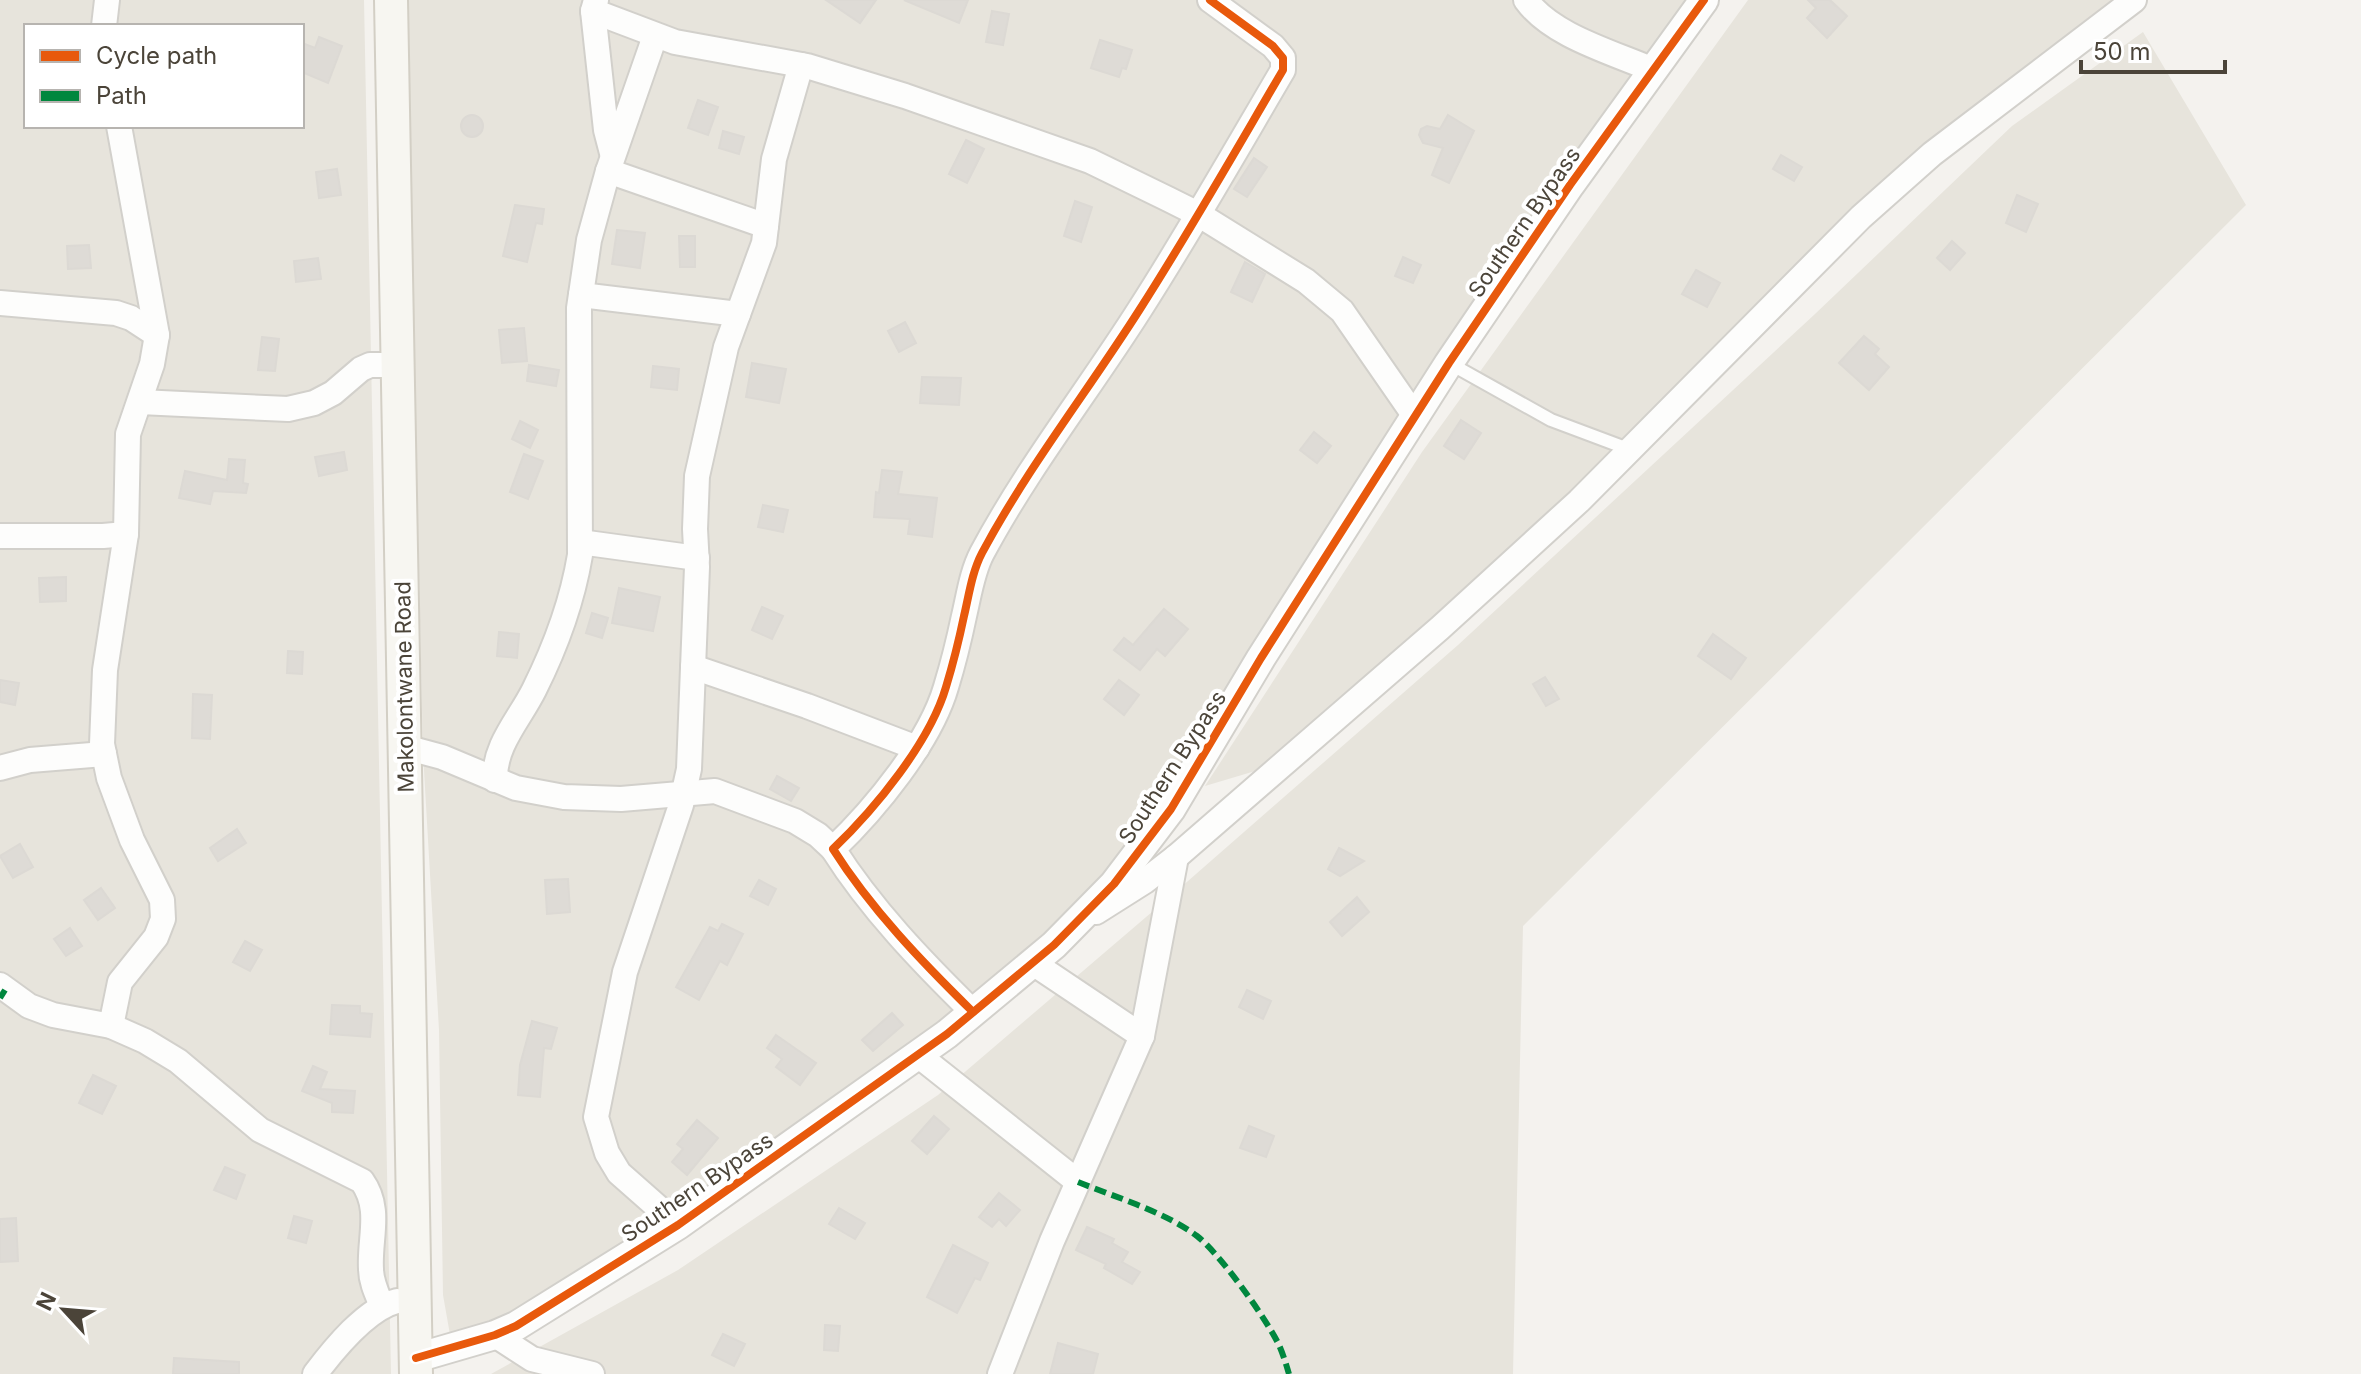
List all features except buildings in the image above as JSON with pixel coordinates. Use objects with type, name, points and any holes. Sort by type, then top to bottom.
[{"type":"main road","name":"Makolontwane Road","points":[[391,0],[416,1366]]},
{"type":"street","points":[[104,24],[107,0]]},
{"type":"street","points":[[833,849],[859,822],[917,748],[933,721],[946,689],[970,584],[981,555],[1078,399],[1139,311],[1283,70],[1283,58],[1273,46],[1210,0]]},
{"type":"street","points":[[1526,0],[1540,18],[1555,27],[1653,70]]},
{"type":"street","name":"Southern Bypass","points":[[416,1366],[516,1326],[678,1225],[918,1055],[1033,963],[1076,924],[1141,851],[1171,809],[1261,658],[1414,415],[1704,0]]},
{"type":"street","points":[[1076,924],[1145,881],[1176,857],[1440,628],[1631,450],[1898,183],[2134,0]]},
{"type":"street","points":[[595,5],[655,36],[693,46],[801,65],[948,110],[1076,156],[1198,214],[1306,281],[1342,311],[1414,415]]},
{"type":"street","points":[[595,5],[610,163]]},
{"type":"street","points":[[495,780],[494,766],[503,743],[533,692],[574,594],[580,542],[581,295],[589,240],[610,163],[655,36]]},
{"type":"street","points":[[678,1225],[619,1173],[607,1153],[596,1117],[625,972],[684,795],[689,769],[697,476],[718,376],[760,260],[774,159],[801,65]]},
{"type":"street","points":[[111,1026],[112,1008],[120,982],[156,937],[163,919],[162,900],[132,840],[109,778],[104,754],[102,706],[126,534],[128,434],[152,364],[157,335],[119,128]]},
{"type":"street","points":[[610,163],[766,226]]},
{"type":"street","points":[[581,295],[738,314]]},
{"type":"street","points":[[0,303],[116,313],[131,318],[157,335]]},
{"type":"street","points":[[140,402],[288,409],[314,403],[370,365],[399,365]]},
{"type":"street","points":[[0,536],[126,534]]},
{"type":"street","points":[[580,542],[697,558]]},
{"type":"street","points":[[693,667],[917,748]]},
{"type":"street","points":[[405,747],[442,757],[516,788],[564,797],[621,799],[715,791],[795,821],[833,849],[845,869],[907,945],[973,1012]]},
{"type":"street","points":[[0,768],[30,760],[104,754]]},
{"type":"street","points":[[1000,1374],[1023,1311],[1142,1036],[1176,857]]},
{"type":"street","points":[[1033,963],[1142,1036]]},
{"type":"street","points":[[0,985],[29,1006],[53,1015],[111,1026],[145,1041],[178,1061],[260,1130],[362,1181],[373,1204],[375,1218],[370,1267],[382,1306]]},
{"type":"street","points":[[918,1055],[1078,1182]]},
{"type":"street","points":[[315,1374],[337,1346],[382,1306],[395,1301],[415,1301]]},
{"type":"street","points":[[495,1335],[532,1359],[592,1374]]},
{"type":"lane","points":[[1449,363],[1551,420],[1631,450]]},
{"type":"shaded area","points":[[0,0],[364,0],[391,1374],[0,1374]]},
{"type":"shaded area","points":[[406,0],[1702,0],[1153,834],[1046,946],[679,1227],[452,1346],[443,1295],[439,1030],[423,753]]},
{"type":"shaded area","points":[[1748,0],[2122,0],[1883,202],[1296,759],[1205,786],[1422,452]]},
{"type":"shaded area","points":[[2143,32],[2246,205],[1523,926],[1513,1374],[491,1374],[678,1270],[938,1095],[1458,645],[1815,314],[2012,126]]},
{"type":"marked path","points":[[0,998],[5,990]]},
{"type":"marked path","points":[[1078,1182],[1155,1212],[1184,1227],[1207,1245],[1264,1319],[1279,1345],[1289,1374]]},
{"type":"cycle path","points":[[973,1012],[898,934],[833,849],[883,795],[928,730],[946,687],[973,576],[982,553],[1019,490],[1159,280],[1283,70],[1283,58],[1273,46],[1210,0]]},
{"type":"cycle path","points":[[416,1358],[516,1326],[678,1225],[947,1034],[1054,945],[1114,884],[1171,809],[1261,658],[1449,363],[1570,185],[1704,0]]}]
